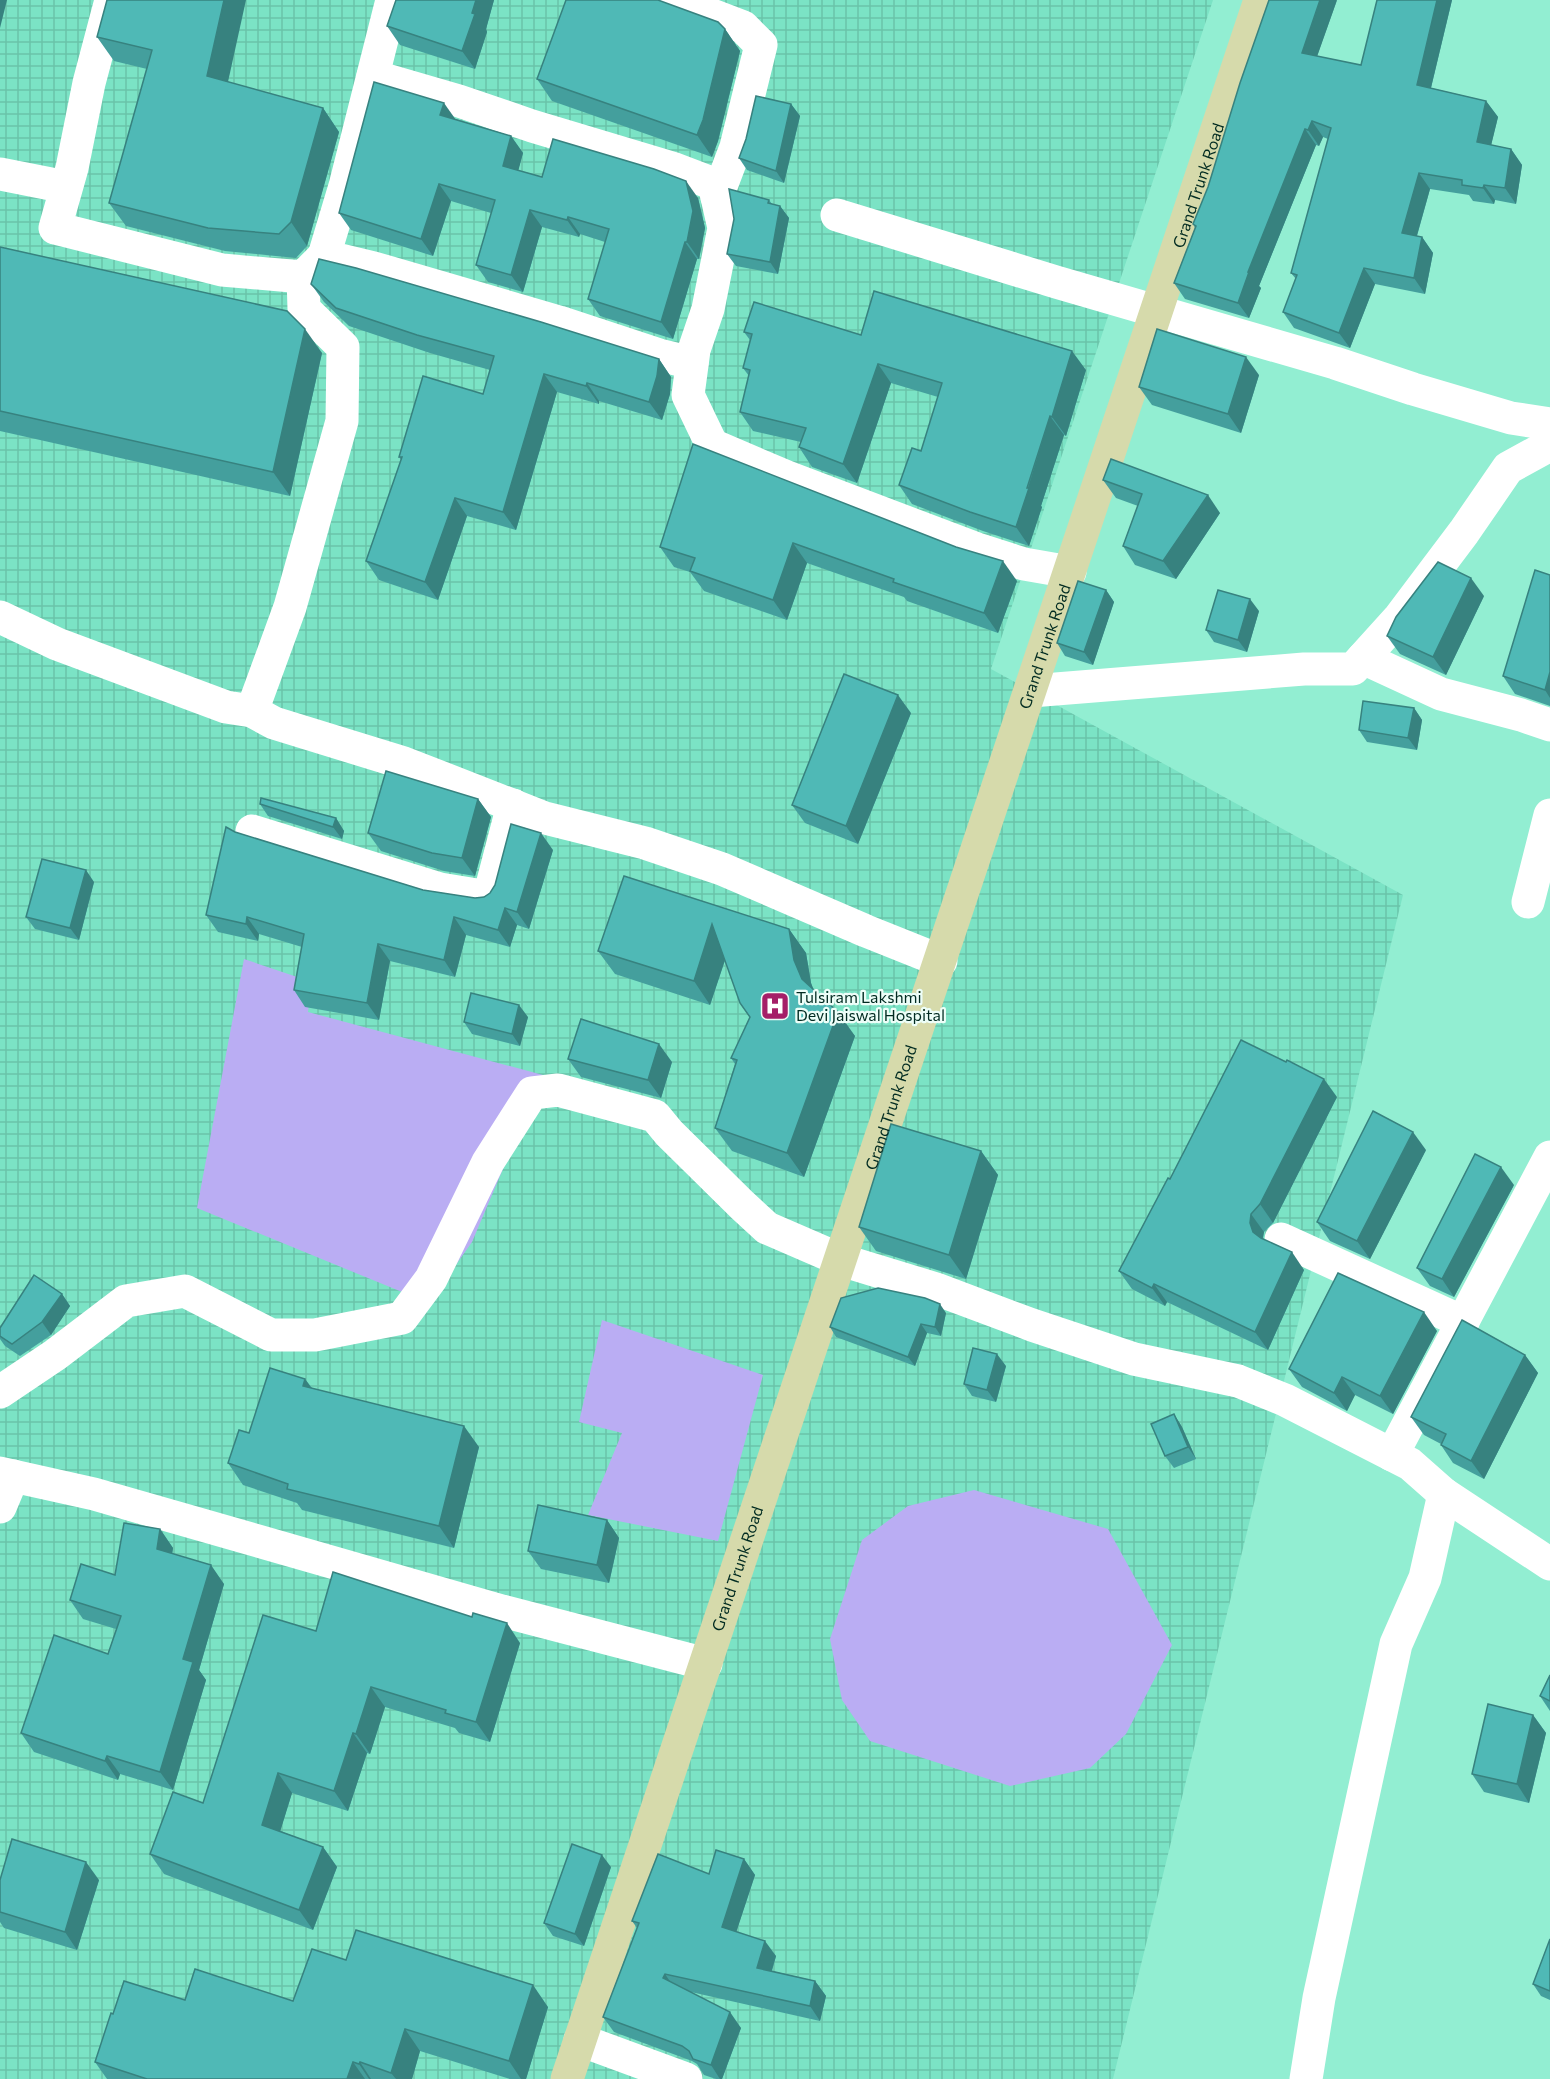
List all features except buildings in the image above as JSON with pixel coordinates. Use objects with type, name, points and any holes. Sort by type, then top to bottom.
[{"type":"main road","name":"Grand Trunk Road","points":[[567,2079],[1260,0]]},
{"type":"street","points":[[111,0],[54,228],[222,270],[374,268],[559,322],[658,355],[692,363]]},
{"type":"street","points":[[252,711],[290,608],[342,421],[343,347],[304,309],[314,267],[345,186],[392,0]]},
{"type":"street","points":[[676,1],[743,27],[761,45],[736,147],[717,197]]},
{"type":"street","points":[[373,76],[672,168],[714,184],[724,228],[708,309],[694,350],[688,395],[712,445],[787,477],[977,549],[1024,564],[1070,572]]},
{"type":"street","points":[[0,174],[66,187]]},
{"type":"street","points":[[837,215],[1056,282],[1335,363],[1511,418],[1550,424]]},
{"type":"street","points":[[1031,691],[1281,670],[1353,669],[1400,617],[1464,532],[1508,468],[1550,445]]},
{"type":"street","points":[[0,617],[57,644],[226,707],[252,711],[274,723],[404,763],[545,818],[645,843],[722,869],[866,932],[941,961]]},
{"type":"street","points":[[1363,658],[1441,694],[1550,725]]},
{"type":"street","points":[[252,831],[440,888],[489,897],[513,805]]},
{"type":"street","points":[[1528,902],[1550,815]]},
{"type":"street","points":[[0,1392],[55,1355],[126,1301],[185,1291],[271,1335],[315,1335],[402,1318],[431,1279],[488,1162],[532,1093],[558,1090],[655,1116],[669,1133],[767,1228],[841,1260],[936,1289],[1032,1325],[1134,1359],[1238,1381],[1285,1400],[1410,1464],[1444,1494],[1550,1564]]},
{"type":"street","points":[[1392,1455],[1550,1157]]},
{"type":"street","points":[[1281,1239],[1463,1322]]},
{"type":"street","points":[[0,1507],[7,1474],[94,1494],[502,1611],[706,1664]]},
{"type":"street","points":[[1306,2079],[1319,1998],[1396,1644],[1425,1578],[1444,1494]]},
{"type":"street","points":[[580,2040],[686,2079]]},
{"type":"shaded area","points":[[0,0],[1213,0],[991,669],[1403,895],[1113,2079],[0,2079]]},
{"type":"shaded area","points":[[244,959],[312,982],[308,1012],[543,1075],[472,1242],[429,1303],[197,1208]]},
{"type":"shaded area","points":[[602,1320],[763,1375],[718,1541],[588,1515],[622,1433],[579,1422]]},
{"type":"shaded area","points":[[974,1490],[1108,1529],[1172,1645],[1126,1734],[1090,1768],[1010,1786],[870,1741],[842,1700],[830,1639],[862,1540],[908,1506]]},
{"type":"place","name":"Tulsiram Lakshmi Devi Jaiswal Hospital","points":[[775,1006]]}]
